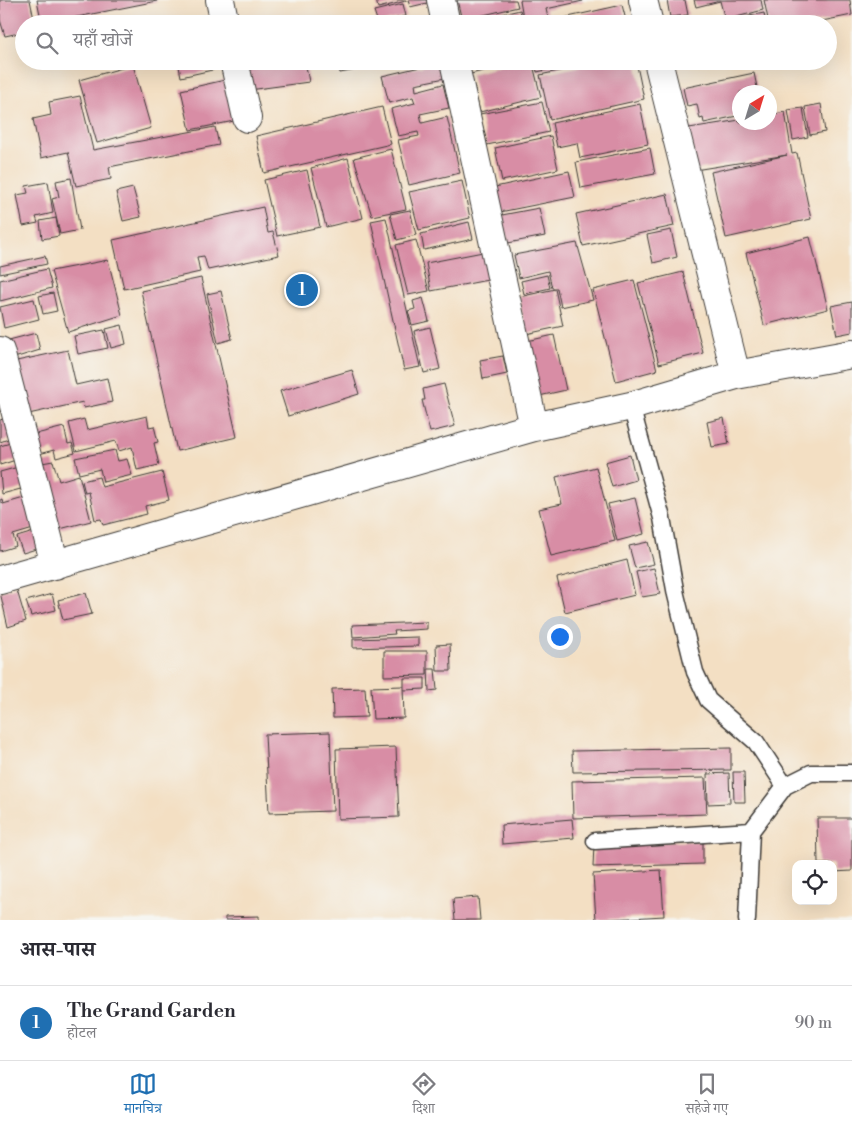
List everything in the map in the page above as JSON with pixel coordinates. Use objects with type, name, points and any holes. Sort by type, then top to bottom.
[{"type":"street","points":[[220,0],[223,15]]},
{"type":"street","points":[[441,0],[444,15]]},
{"type":"street","points":[[643,0],[647,15]]},
{"type":"street","points":[[236,70],[247,118]]},
{"type":"street","points":[[456,70],[534,427]]},
{"type":"street","points":[[660,70],[736,375]]},
{"type":"street","points":[[0,351],[55,565]]},
{"type":"street","points":[[0,580],[534,427],[631,406],[736,375],[852,354]]},
{"type":"lane","points":[[631,406],[662,518],[676,595],[694,672],[708,700],[756,742],[785,786]]},
{"type":"lane","points":[[747,920],[751,831],[785,786],[811,773],[852,773]]},
{"type":"lane","points":[[594,841],[751,831]]},
{"type":"building","points":[[0,0],[30,0],[33,15],[15,15],[15,34],[5,36],[0,20]]},
{"type":"building","points":[[37,0],[157,0],[87,15],[40,15]]},
{"type":"building","points":[[376,0],[406,0],[406,1],[378,8]]},
{"type":"building","points":[[408,0],[427,0],[427,3],[410,7]]},
{"type":"building","points":[[457,0],[516,0],[518,7],[484,15],[461,15]]},
{"type":"building","points":[[520,0],[583,0],[546,9],[547,15],[523,15]]},
{"type":"building","points":[[667,0],[685,0],[688,15],[670,15]]},
{"type":"building","points":[[694,0],[761,0],[763,10],[744,15],[724,15],[720,1],[696,7]]},
{"type":"building","points":[[764,0],[850,0],[852,15],[837,18],[837,15],[767,15]]},
{"type":"building","points":[[403,4],[406,15],[375,15],[374,11]]},
{"type":"building","points":[[622,5],[625,15],[577,15]]},
{"type":"building","points":[[520,10],[521,15],[498,15]]},
{"type":"building","points":[[115,70],[134,70],[151,128],[97,143],[79,80]]},
{"type":"building","points":[[180,70],[212,70],[181,77]]},
{"type":"building","points":[[246,70],[307,70],[309,82],[249,90]]},
{"type":"building","points":[[339,70],[356,70],[340,73]]},
{"type":"building","points":[[407,70],[443,70],[445,78],[415,84],[416,91],[443,84],[449,108],[420,114],[422,123],[447,117],[460,173],[409,185],[398,140],[419,136],[418,132],[398,136],[391,109],[415,103],[413,97],[389,103],[382,76]]},
{"type":"building","points":[[486,70],[534,70],[541,97],[480,112],[471,74]]},
{"type":"building","points":[[563,70],[638,70],[644,99],[550,120],[540,75]]},
{"type":"building","points":[[754,73],[757,85],[732,85],[732,117],[704,123],[703,118],[700,119],[697,104],[687,106],[683,88]]},
{"type":"building","points":[[225,80],[234,121],[190,130],[181,90]]},
{"type":"building","points":[[80,96],[93,150],[215,127],[219,145],[109,167],[111,179],[76,186],[68,152],[41,158],[33,119],[51,115],[49,102]]},
{"type":"building","points":[[542,102],[549,132],[487,145],[480,114]]},
{"type":"building","points":[[640,104],[648,144],[580,158],[577,143],[557,147],[552,123]]},
{"type":"building","points":[[821,104],[825,132],[810,135],[805,107]]},
{"type":"building","points":[[382,107],[391,144],[264,173],[256,136]]},
{"type":"building","points":[[803,108],[808,137],[793,140],[788,110]]},
{"type":"building","points":[[785,112],[792,154],[797,153],[811,219],[726,238],[711,172],[787,155],[695,170],[689,128],[732,121],[732,130],[777,130],[777,114]]},
{"type":"building","points":[[551,136],[558,169],[502,181],[495,148]]},
{"type":"building","points":[[650,148],[655,174],[581,188],[576,162]]},
{"type":"building","points":[[391,149],[406,209],[372,216],[354,158]]},
{"type":"building","points":[[348,158],[363,218],[326,227],[311,168]]},
{"type":"building","points":[[307,170],[320,227],[277,236],[264,180]]},
{"type":"building","points":[[569,171],[575,197],[500,212],[495,187]]},
{"type":"building","points":[[71,178],[80,230],[60,234],[52,199],[59,197],[56,181]]},
{"type":"building","points":[[462,181],[470,218],[419,230],[409,192]]},
{"type":"building","points":[[48,182],[53,213],[36,217],[38,223],[23,226],[17,195],[28,193],[26,186]]},
{"type":"building","points":[[133,188],[141,217],[123,221],[116,192]]},
{"type":"building","points":[[667,194],[674,226],[583,246],[576,214]]},
{"type":"building","points":[[263,207],[268,233],[273,232],[279,255],[208,270],[204,256],[197,257],[200,272],[124,289],[113,240]]},
{"type":"building","points":[[539,208],[545,236],[508,243],[502,215]]},
{"type":"building","points":[[410,210],[416,235],[397,240],[390,214]]},
{"type":"building","points":[[56,218],[59,236],[42,239],[40,221]]},
{"type":"building","points":[[386,218],[420,367],[404,370],[371,221]]},
{"type":"building","points":[[469,222],[473,239],[424,250],[421,234]]},
{"type":"building","points":[[671,230],[677,257],[653,263],[647,235]]},
{"type":"building","points":[[810,237],[828,309],[764,325],[746,253]]},
{"type":"building","points":[[416,240],[429,291],[408,295],[396,245]]},
{"type":"building","points":[[577,243],[593,300],[561,307],[557,288],[552,288],[548,271],[519,278],[514,255]]},
{"type":"building","points":[[488,251],[493,279],[431,291],[426,263]]},
{"type":"building","points":[[45,256],[47,264],[0,274],[0,266]]},
{"type":"building","points":[[108,260],[122,315],[68,332],[51,271]]},
{"type":"building","points":[[47,269],[52,288],[0,301],[0,280]]},
{"type":"building","points":[[683,272],[703,353],[659,364],[638,283]]},
{"type":"building","points":[[547,275],[550,288],[524,294],[521,281]]},
{"type":"building","points":[[201,278],[237,437],[177,451],[141,291]]},
{"type":"building","points":[[634,280],[657,370],[616,381],[593,290]]},
{"type":"building","points":[[555,289],[563,326],[526,334],[519,297]]},
{"type":"building","points":[[221,291],[232,339],[218,343],[207,294]]},
{"type":"building","points":[[53,293],[57,311],[43,314],[39,296]]},
{"type":"building","points":[[423,298],[429,321],[412,325],[408,311],[415,309],[413,301]]},
{"type":"building","points":[[34,299],[39,319],[4,328],[0,307]]},
{"type":"building","points":[[852,302],[852,332],[837,335],[831,306]]},
{"type":"building","points":[[122,325],[126,344],[111,348],[106,329]]},
{"type":"building","points":[[430,327],[440,369],[424,373],[414,331]]},
{"type":"building","points":[[104,330],[108,348],[78,354],[74,336]]},
{"type":"building","points":[[36,333],[40,350],[14,358],[9,340]]},
{"type":"building","points":[[554,335],[566,390],[539,396],[527,341]]},
{"type":"building","points":[[68,350],[76,385],[107,378],[112,402],[84,408],[83,402],[24,415],[12,362]]},
{"type":"building","points":[[503,356],[507,374],[483,379],[480,360]]},
{"type":"building","points":[[352,370],[359,394],[288,416],[280,391]]},
{"type":"building","points":[[444,384],[455,426],[430,432],[422,400],[425,400],[423,389]]},
{"type":"building","points":[[147,416],[149,427],[154,426],[158,442],[154,443],[159,465],[137,470],[132,447],[119,451],[116,441],[76,451],[69,423],[84,419],[87,430]]},
{"type":"building","points":[[6,418],[14,437],[0,442],[0,420]]},
{"type":"building","points":[[724,418],[729,444],[712,447],[707,422]]},
{"type":"building","points":[[64,427],[68,444],[72,443],[75,453],[56,458],[54,450],[39,454],[42,463],[53,461],[59,481],[79,475],[91,521],[48,532],[24,437]]},
{"type":"building","points":[[14,442],[19,459],[0,465],[0,446]]},
{"type":"building","points":[[115,450],[118,461],[127,459],[132,475],[103,482],[100,469],[79,474],[75,458]]},
{"type":"building","points":[[630,455],[636,480],[612,487],[605,462]]},
{"type":"building","points":[[22,466],[28,487],[2,494],[0,472]]},
{"type":"building","points":[[596,467],[615,541],[551,556],[539,509],[562,504],[556,477]]},
{"type":"building","points":[[162,472],[169,500],[145,506],[147,514],[103,525],[101,519],[95,520],[89,492],[85,493],[82,481],[99,477],[102,487]]},
{"type":"building","points":[[31,496],[40,527],[13,535],[16,546],[0,551],[0,500],[2,499],[3,504]]},
{"type":"building","points":[[635,498],[644,534],[617,541],[608,504]]},
{"type":"building","points":[[40,530],[46,546],[23,553],[17,537]]},
{"type":"building","points":[[648,542],[654,564],[635,568],[629,546]]},
{"type":"building","points":[[627,560],[635,595],[565,612],[557,578]]},
{"type":"building","points":[[654,568],[660,594],[642,597],[636,572]]},
{"type":"building","points":[[16,587],[26,621],[8,627],[0,592]]},
{"type":"building","points":[[86,593],[92,614],[63,620],[58,600]]},
{"type":"building","points":[[52,594],[56,610],[31,616],[26,601]]},
{"type":"building","points":[[427,622],[427,629],[394,631],[395,634],[353,637],[352,625]]},
{"type":"building","points":[[418,637],[418,646],[353,648],[353,639]]},
{"type":"building","points":[[450,644],[451,671],[437,671],[436,645]]},
{"type":"building","points":[[384,651],[427,651],[427,675],[384,676]]},
{"type":"building","points":[[428,669],[435,669],[437,690],[429,691]]},
{"type":"building","points":[[404,678],[425,678],[425,689],[404,690]]},
{"type":"building","points":[[403,686],[404,718],[373,719],[371,687]]},
{"type":"building","points":[[365,688],[367,717],[333,718],[332,689]]},
{"type":"building","points":[[330,732],[333,811],[269,813],[265,734]]},
{"type":"building","points":[[396,747],[399,817],[338,819],[336,749]]},
{"type":"building","points":[[731,748],[731,770],[573,772],[572,751]]},
{"type":"building","points":[[733,772],[744,772],[745,802],[734,802]]},
{"type":"building","points":[[729,773],[730,803],[708,804],[707,774]]},
{"type":"building","points":[[705,778],[707,814],[573,818],[572,781]]},
{"type":"building","points":[[817,818],[852,818],[852,871],[837,872],[837,860],[818,860]]},
{"type":"building","points":[[572,819],[574,838],[502,844],[501,825]]},
{"type":"building","points":[[703,841],[703,864],[593,867],[594,844]]},
{"type":"building","points":[[661,870],[664,916],[596,920],[593,874]]},
{"type":"building","points":[[478,897],[480,920],[455,920],[453,899]]},
{"type":"building","points":[[259,916],[259,920],[225,920],[225,917]]},
{"type":"place","name":"The Grand Garden","points":[[302,290]]}]
